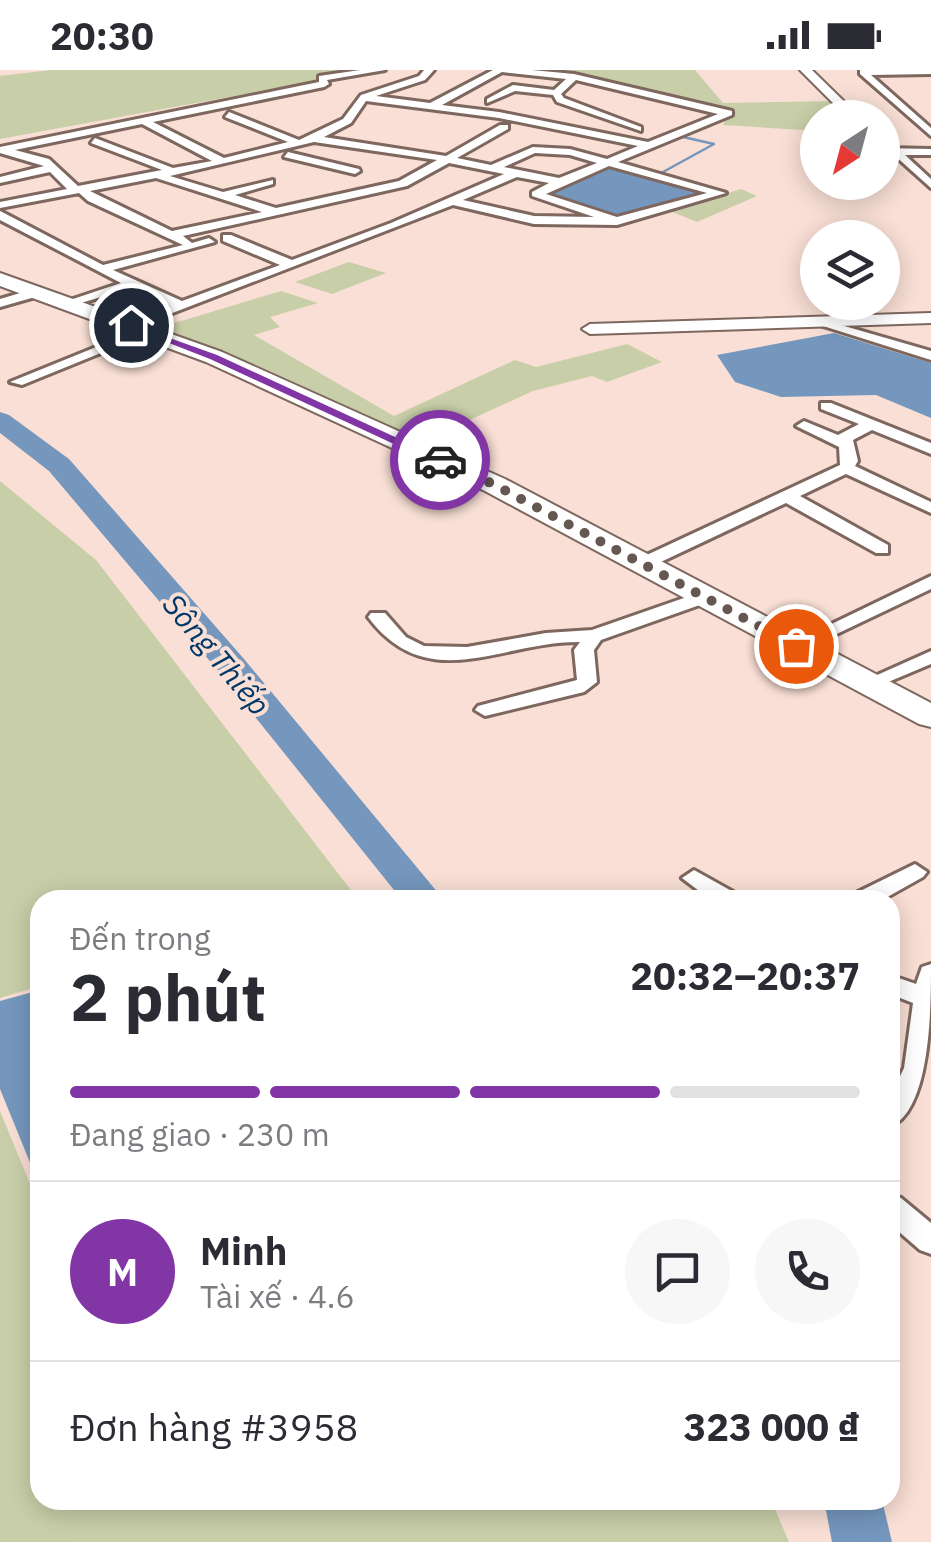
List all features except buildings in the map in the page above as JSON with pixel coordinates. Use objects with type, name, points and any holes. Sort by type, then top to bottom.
[{"type":"highway","points":[[0,279],[140,328],[495,485],[867,684],[924,707]]},
{"type":"street","points":[[0,150],[324,84],[322,78],[380,70]]},
{"type":"street","points":[[0,206],[223,162],[298,143],[333,130],[354,114],[364,97],[422,78],[429,70]]},
{"type":"street","points":[[101,269],[194,246],[281,214],[404,184],[503,127],[419,119],[431,106],[502,70],[574,77],[728,113],[536,194],[617,222]]},
{"type":"street","points":[[806,70],[837,100]]},
{"type":"street","points":[[922,71],[931,78]]},
{"type":"street","points":[[900,153],[930,152],[931,134],[863,72],[931,71]]},
{"type":"street","points":[[556,92],[574,77]]},
{"type":"street","points":[[490,101],[512,88],[556,92],[569,106],[603,116],[612,123],[673,137]]},
{"type":"street","points":[[364,97],[542,122],[653,146]]},
{"type":"street","points":[[354,114],[369,114]]},
{"type":"street","points":[[230,115],[298,143]]},
{"type":"street","points":[[145,122],[223,162]]},
{"type":"street","points":[[32,157],[128,134]]},
{"type":"street","points":[[288,155],[352,173],[405,136]]},
{"type":"street","points":[[312,138],[560,182]]},
{"type":"street","points":[[95,140],[171,170]]},
{"type":"street","points":[[320,156],[347,144]]},
{"type":"street","points":[[0,150],[45,161],[92,199],[194,246]]},
{"type":"street","points":[[455,202],[534,220],[617,222],[720,193],[613,161],[533,150],[493,168]]},
{"type":"street","points":[[900,155],[930,184]]},
{"type":"street","points":[[0,180],[51,168]]},
{"type":"street","points":[[154,173],[281,214]]},
{"type":"street","points":[[18,382],[182,306],[455,202],[516,174]]},
{"type":"street","points":[[224,195],[269,182]]},
{"type":"street","points":[[306,190],[333,201]]},
{"type":"street","points":[[0,215],[101,269],[182,306]]},
{"type":"street","points":[[172,235],[228,231],[290,264]]},
{"type":"street","points":[[72,304],[132,284]]},
{"type":"street","points":[[0,303],[37,292]]},
{"type":"street","points":[[590,329],[931,318]]},
{"type":"street","points":[[825,322],[930,355]]},
{"type":"street","points":[[826,406],[931,449]]},
{"type":"street","points":[[642,564],[846,468],[850,461],[844,438],[872,424]]},
{"type":"street","points":[[804,426],[847,444]]},
{"type":"street","points":[[846,468],[931,508]]},
{"type":"street","points":[[787,496],[882,548]]},
{"type":"street","points":[[796,646],[931,582]]},
{"type":"street","points":[[378,618],[400,642],[443,654],[492,650],[554,635],[594,636],[704,597]]},
{"type":"street","points":[[484,710],[587,682],[584,650],[594,636]]},
{"type":"street","points":[[867,684],[931,657]]},
{"type":"street","points":[[882,890],[915,872]]},
{"type":"street","points":[[694,878],[713,890]]},
{"type":"street","points":[[900,986],[929,990],[921,1053],[900,1107]]},
{"type":"street","points":[[900,1216],[931,1242]]},
{"type":"green space","points":[[51,70],[364,72],[0,139],[0,76]]},
{"type":"green space","points":[[500,70],[695,70],[723,103],[800,102],[800,130],[723,125],[729,114],[616,85]]},
{"type":"green space","points":[[741,189],[757,196],[697,222],[670,211]]},
{"type":"green space","points":[[349,262],[386,273],[332,294],[295,282]]},
{"type":"green space","points":[[281,291],[318,303],[270,317],[280,327],[254,335],[394,416],[515,360],[536,367],[627,344],[662,362],[607,382],[592,376],[533,391],[410,447],[148,331]]},
{"type":"green space","points":[[0,481],[96,560],[351,890],[30,890],[30,989],[0,998]]},
{"type":"green space","points":[[0,1111],[30,1184],[30,1510],[775,1510],[789,1542],[0,1542]]},
{"type":"water","points":[[611,165],[702,193],[613,216],[547,192]]},
{"type":"water","points":[[834,333],[931,363],[931,418],[876,395],[781,397],[735,382],[717,355]]},
{"type":"water","points":[[30,993],[30,1162],[0,1089],[0,1001]]},
{"type":"waterway","points":[[684,136],[734,113]]},
{"type":"waterway","points":[[663,172],[714,144],[683,137]]},
{"type":"waterway","name":"Sông Thiếp","points":[[0,420],[59,465],[232,666],[416,890]]},
{"type":"waterway","name":"Sông Thiếp","points":[[855,1510],[862,1542]]},
{"type":"way so far","points":[[440,460],[495,485],[796,646]]},
{"type":"route","points":[[131,325],[214,357],[440,460]]}]
